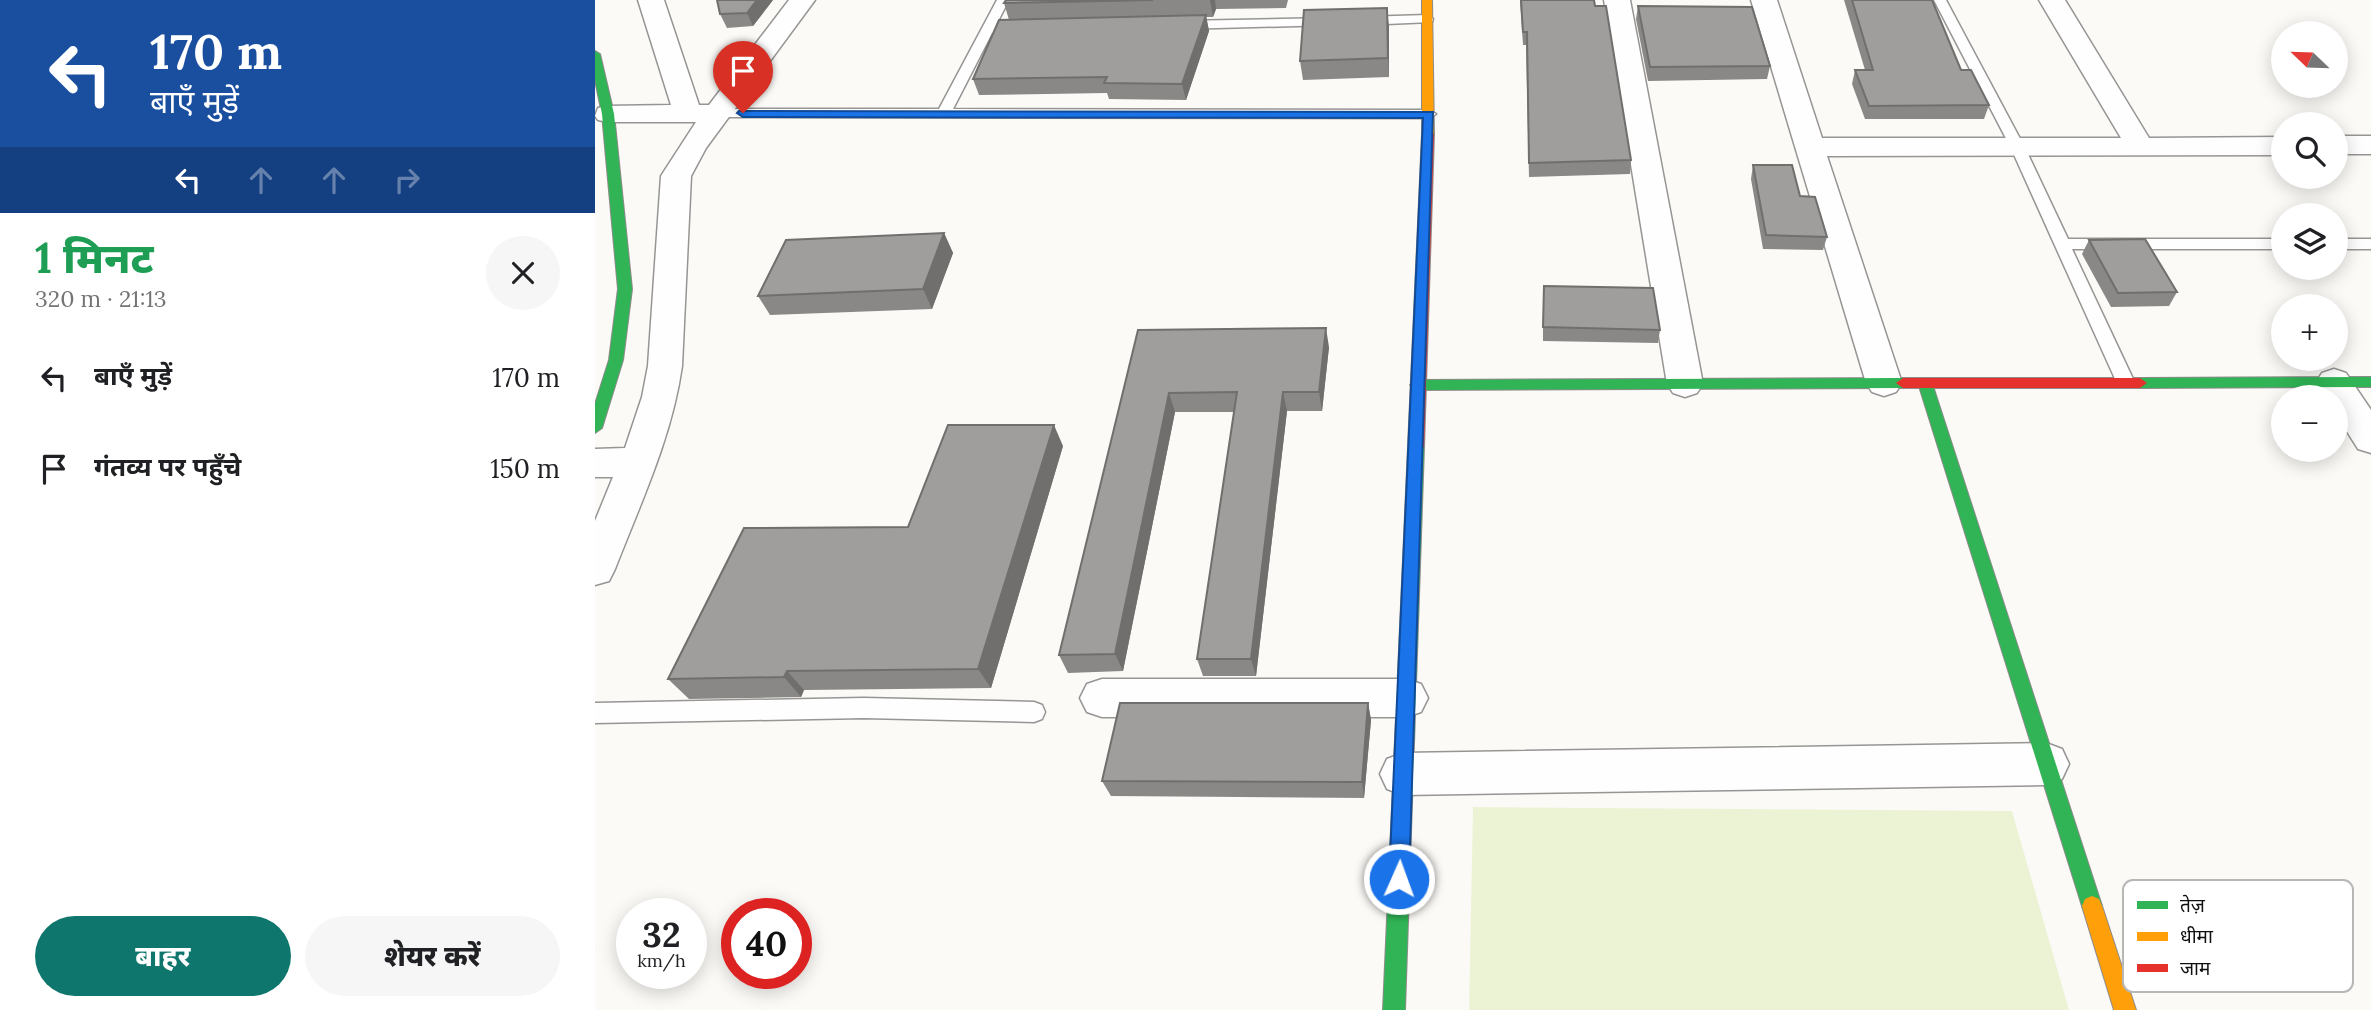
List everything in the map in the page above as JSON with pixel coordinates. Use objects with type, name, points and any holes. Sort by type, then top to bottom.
[{"type":"street","points":[[651,0],[703,113]]},
{"type":"street","points":[[595,569],[652,428],[665,366],[676,177],[692,146],[703,113],[802,0]]},
{"type":"street","points":[[1394,1010],[1429,114],[1427,0]]},
{"type":"street","points":[[1616,0],[1685,384]]},
{"type":"street","points":[[1764,0],[1884,383]]},
{"type":"street","points":[[2052,0],[2140,146]]},
{"type":"street","points":[[595,54],[608,114],[625,289],[624,315],[595,428]]},
{"type":"street","points":[[608,114],[703,113]]},
{"type":"street","points":[[2348,145],[2371,145]]},
{"type":"street","points":[[1809,147],[2271,146]]},
{"type":"street","points":[[2334,382],[2371,439]]},
{"type":"street","points":[[1417,385],[2371,382]]},
{"type":"street","points":[[1925,383],[2125,1010]]},
{"type":"street","points":[[595,463],[638,462]]},
{"type":"street","points":[[1102,698],[1406,698]]},
{"type":"street","points":[[1403,774],[2046,764]]},
{"type":"lane","points":[[943,114],[1003,0]]},
{"type":"lane","points":[[1940,0],[2018,148],[2125,381]]},
{"type":"lane","points":[[1166,25],[1427,19]]},
{"type":"lane","points":[[988,29],[1029,28]]},
{"type":"lane","points":[[703,113],[1429,114]]},
{"type":"lane","points":[[2062,244],[2271,244]]},
{"type":"lane","points":[[2348,244],[2371,244]]},
{"type":"lane","points":[[595,713],[864,708],[1034,712]]},
{"type":"green space","points":[[1473,807],[2012,811],[2069,1010],[1469,1010]]},
{"type":"building","points":[[717,0],[757,0],[747,13],[720,14]]},
{"type":"building","points":[[1006,0],[1153,0],[1004,3]]},
{"type":"building","points":[[1521,0],[1594,0],[1595,6],[1606,6],[1631,160],[1529,163],[1527,32],[1523,32]]},
{"type":"building","points":[[1852,0],[1932,0],[1961,70],[1971,70],[1989,105],[1869,106],[1855,70],[1873,70]]},
{"type":"building","points":[[1638,6],[1752,7],[1770,66],[1650,67]]},
{"type":"building","points":[[1387,8],[1388,58],[1300,61],[1304,10]]},
{"type":"building","points":[[1206,15],[1182,84],[1104,83],[1107,77],[973,79],[999,20]]},
{"type":"building","points":[[1753,165],[1792,165],[1800,196],[1815,197],[1827,237],[1766,235]]},
{"type":"building","points":[[944,233],[923,289],[758,296],[786,240]]},
{"type":"building","points":[[2145,239],[2177,292],[2118,293],[2089,240]]},
{"type":"building","points":[[1544,286],[1653,288],[1660,330],[1543,327]]},
{"type":"building","points":[[1326,328],[1319,392],[1283,392],[1251,659],[1197,659],[1237,392],[1169,393],[1115,654],[1059,655],[1138,330]]},
{"type":"building","points":[[948,425],[1054,425],[978,669],[787,671],[784,677],[668,679],[744,528],[908,527]]},
{"type":"building","points":[[1120,703],[1368,703],[1362,782],[1102,781]]},
{"type":"traffic: fast","points":[[595,54],[608,114],[625,289],[616,360],[595,428]]},
{"type":"traffic: fast","points":[[2140,383],[2371,382]]},
{"type":"traffic: fast","points":[[1417,385],[1903,383]]},
{"type":"traffic: fast","points":[[1925,383],[2092,906]]},
{"type":"traffic: fast","points":[[1394,1010],[1416,447]]},
{"type":"traffic: slow","points":[[1427,0],[1428,134]]},
{"type":"traffic: slow","points":[[2092,906],[2125,1010]]},
{"type":"traffic: jam","points":[[1416,447],[1428,134]]},
{"type":"traffic: jam","points":[[1903,383],[2140,383]]},
{"type":"route","points":[[743,113],[1429,114],[1399,879]]}]
